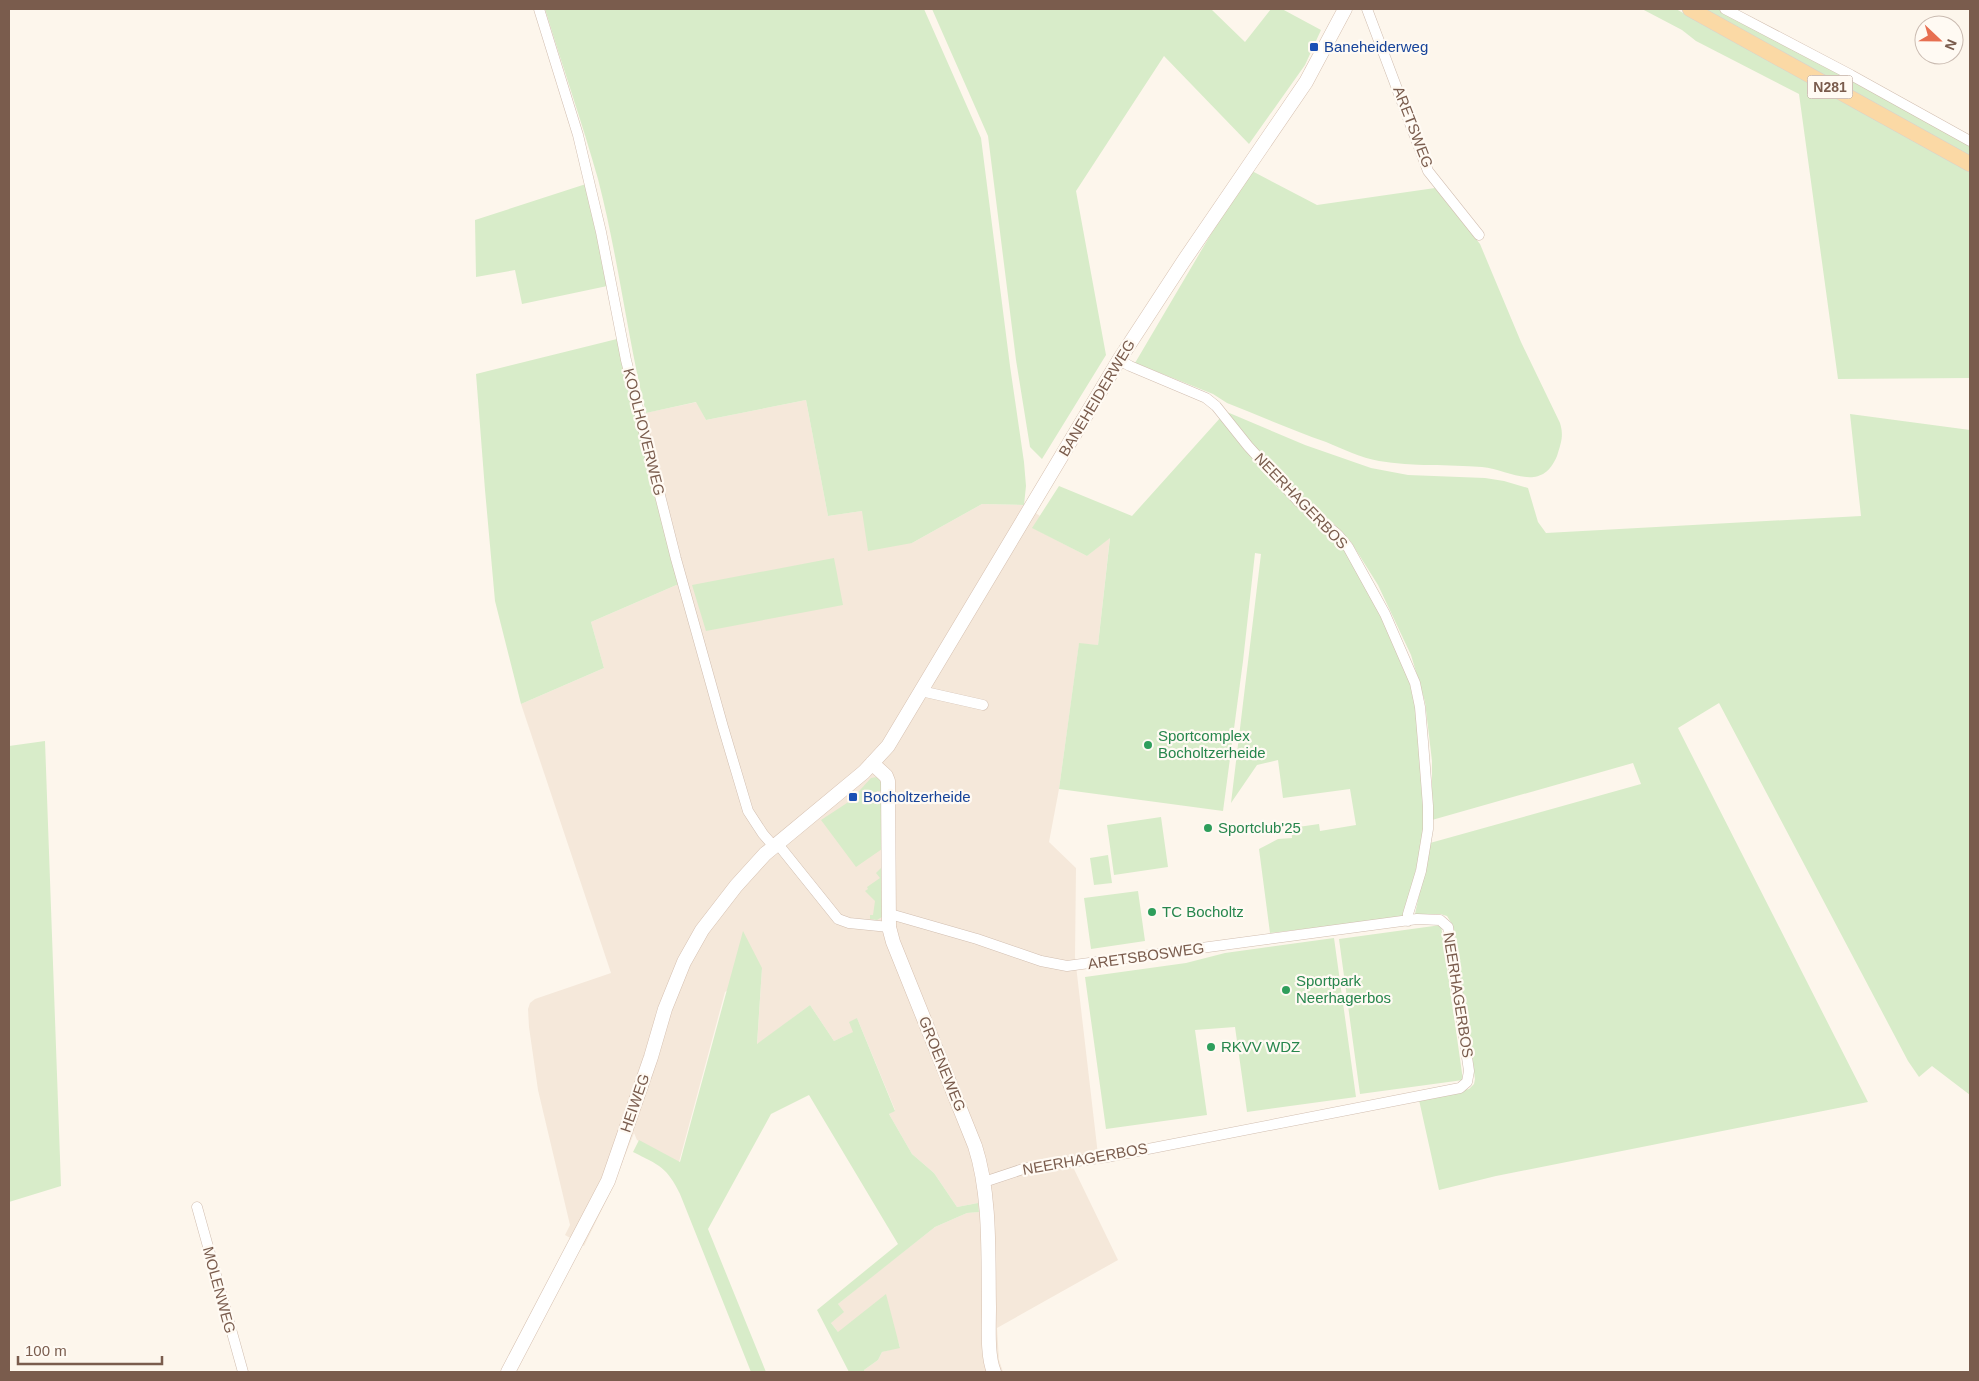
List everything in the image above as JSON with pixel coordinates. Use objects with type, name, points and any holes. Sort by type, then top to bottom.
[{"type":"main road","name":"N281","points":[[1690,9],[1970,164]]},
{"type":"street","name":"KOOLHOVERWEG","points":[[539,9],[585,161],[638,410],[676,559],[720,718],[748,810],[762,834],[781,848],[838,919],[849,923],[890,921]]},
{"type":"street","name":"BANEHEIDERWEG","points":[[775,845],[872,763],[888,746],[1119,360],[1183,262],[1306,82],[1345,9]]},
{"type":"street","name":"ARETSWEG","points":[[1367,9],[1428,171],[1479,235]]},
{"type":"street","points":[[1725,9],[1851,75],[1970,141]]},
{"type":"street","name":"NEERHAGERBOS","points":[[984,1182],[1026,1168],[1107,1157],[1456,1089],[1464,1085],[1469,1075],[1448,928],[1442,921],[1437,919],[1408,920],[1428,829],[1424,742],[1415,683],[1385,614],[1348,546],[1298,501],[1248,446],[1212,402],[1119,360]]},
{"type":"street","points":[[921,691],[983,705]]},
{"type":"street","name":"GROENEWEG","points":[[872,763],[886,776],[888,781],[890,921],[896,952],[975,1146],[984,1182],[989,1340],[994,1372]]},
{"type":"street","name":"HEIWEG","points":[[508,1372],[608,1180],[651,1057],[665,1009],[684,962],[702,930],[724,900],[775,845]]},
{"type":"street","name":"ARETSBOSWEG","points":[[890,921],[977,939],[1049,964],[1067,966],[1408,920]]},
{"type":"street","name":"MOLENWEG","points":[[197,1207],[243,1372]]},
{"type":"shaded area","points":[[806,400],[828,516],[862,511],[912,543],[982,504],[1024,505],[1040,516],[1033,528],[1087,556],[1110,537],[1098,645],[1079,644],[1059,789],[1049,842],[1076,868],[1075,957],[1098,1155],[1073,1167],[1118,1260],[997,1328],[999,1360],[1003,1372],[865,1372],[864,1370],[878,1360],[882,1352],[900,1347],[895,1332],[838,1332],[831,1323],[838,1304],[935,1227],[967,1213],[978,1212],[978,1203],[957,1207],[934,1173],[912,1154],[889,1114],[895,1110],[857,1018],[854,1032],[834,1041],[810,1005],[757,1045],[762,968],[725,992],[679,1162],[637,1140],[634,1133],[610,1193],[584,1246],[565,1235],[570,1225],[538,1090],[528,1009],[530,1003],[535,999],[611,973],[521,704],[604,668],[591,622],[681,583],[636,415],[697,402],[706,420]]},
{"type":"green space","points":[[545,9],[924,9],[981,138],[1024,462],[1026,486],[1024,505],[982,504],[912,543],[868,551],[862,511],[828,516],[806,400],[706,420],[696,402],[646,413],[598,179]]},
{"type":"green space","points":[[932,9],[1211,9],[1245,42],[1271,9],[1282,9],[1321,30],[1305,65],[1249,144],[1164,56],[1076,191],[1106,355],[1042,459],[1030,447],[1016,360],[988,136]]},
{"type":"green space","points":[[1642,9],[1676,9],[1970,171],[1970,378],[1838,379],[1799,94],[1696,41],[1682,30]]},
{"type":"green space","points":[[1703,9],[1720,9],[1848,75],[1970,144],[1970,156]]},
{"type":"green space","points":[[1252,171],[1317,205],[1435,188],[1480,244],[1521,342],[1560,423],[1562,432],[1561,443],[1557,456],[1550,468],[1543,474],[1534,477],[1524,477],[1482,467],[1405,464],[1372,460],[1288,428],[1227,403],[1213,394],[1135,363],[1221,217]]},
{"type":"green space","points":[[589,183],[612,285],[522,304],[515,270],[476,277],[475,220]]},
{"type":"green space","points":[[621,338],[681,583],[591,622],[604,668],[521,704],[495,601],[476,374]]},
{"type":"green space","points":[[1227,412],[1305,445],[1371,468],[1408,475],[1485,478],[1528,488],[1538,522],[1546,533],[1861,516],[1850,414],[1970,430],[1970,1095],[1932,1066],[1919,1077],[1908,1061],[1719,703],[1678,728],[1868,1102],[1496,1176],[1439,1190],[1419,1100],[1469,1089],[1474,1084],[1475,1079],[1452,924],[1447,916],[1440,914],[1415,914],[1430,843],[1641,784],[1633,763],[1432,820],[1432,761],[1425,702],[1411,655],[1378,585],[1351,542],[1333,523],[1285,485]]},
{"type":"green space","points":[[1221,417],[1261,470],[1277,487],[1337,537],[1355,564],[1411,679],[1424,761],[1423,840],[1406,913],[1399,918],[1270,933],[1259,849],[1278,839],[1292,838],[1291,828],[1319,824],[1320,831],[1356,825],[1350,789],[1283,798],[1278,760],[1257,765],[1231,803],[1261,554],[1255,553],[1223,811],[1059,789],[1079,643],[1098,645],[1110,538],[1087,556],[1032,528],[1059,486],[1132,516]]},
{"type":"green space","points":[[834,558],[843,605],[706,631],[692,585]]},
{"type":"green space","points":[[45,741],[61,1186],[9,1202],[9,746]]},
{"type":"green space","points":[[877,777],[883,780],[883,791],[877,791],[877,798],[881,799],[882,849],[856,867],[821,820],[850,801],[871,778]]},
{"type":"green space","points":[[1161,817],[1168,867],[1114,875],[1107,825]]},
{"type":"green space","points":[[1108,855],[1112,883],[1094,885],[1090,858]]},
{"type":"green space","points":[[883,866],[882,917],[877,920],[870,919],[870,915],[873,915],[875,901],[865,891],[868,889],[867,887],[880,878],[876,873]]},
{"type":"green space","points":[[1138,891],[1145,941],[1091,949],[1084,898]]},
{"type":"green space","points":[[1441,925],[1463,1080],[1360,1094],[1339,939]]},
{"type":"green space","points":[[743,931],[762,968],[757,1044],[810,1005],[834,1041],[853,1032],[849,1022],[857,1018],[895,1111],[889,1114],[912,1154],[934,1173],[957,1207],[978,1203],[979,1212],[967,1213],[935,1227],[838,1304],[844,1312],[831,1323],[838,1332],[886,1294],[900,1348],[882,1352],[878,1360],[864,1370],[865,1372],[849,1372],[817,1310],[898,1244],[809,1095],[771,1114],[708,1229],[766,1372],[751,1372],[680,1194],[671,1178],[661,1168],[633,1152],[639,1140],[680,1162]]},
{"type":"green space","points":[[1334,938],[1356,1097],[1247,1112],[1235,1027],[1195,1030],[1207,1115],[1106,1129],[1085,977],[1186,963],[1225,953]]},
{"type":"place","name":"Baneheiderweg","points":[[1314,47]]},
{"type":"place","name":"Sportcomplex Bocholtzerheide","points":[[1148,745]]},
{"type":"place","name":"Bocholtzerheide","points":[[853,797]]},
{"type":"place","name":"Sportclub'25","points":[[1208,828]]},
{"type":"place","name":"TC Bocholtz","points":[[1152,912]]},
{"type":"place","name":"Sportpark Neerhagerbos","points":[[1286,990]]},
{"type":"place","name":"RKVV WDZ","points":[[1211,1047]]}]
